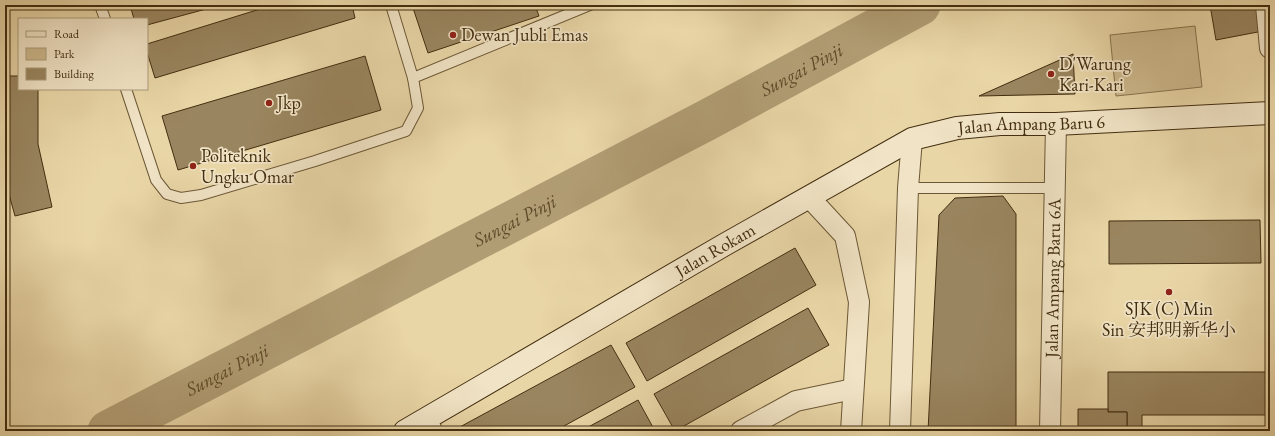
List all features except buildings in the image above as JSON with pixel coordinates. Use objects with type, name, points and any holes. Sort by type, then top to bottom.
[{"type":"main road","name":"Jalan Ampang Baru 6","points":[[809,197],[912,139],[957,128],[1000,124],[1056,124],[1270,113]]},
{"type":"main road","name":"Jalan Rokam","points":[[405,431],[434,424],[717,249],[809,197]]},
{"type":"street","points":[[1266,5],[1270,48]]},
{"type":"street","name":"Jalan Ampang Baru 6A","points":[[1050,431],[1056,188],[1056,124]]},
{"type":"street","points":[[900,431],[908,188],[912,139]]},
{"type":"street","points":[[809,197],[845,236],[859,302],[851,431]]},
{"type":"street","points":[[742,431],[796,401],[853,390]]},
{"type":"lane","points":[[100,5],[105,18]]},
{"type":"lane","points":[[126,90],[156,180],[167,194],[181,198],[201,194],[307,163],[406,131],[418,108],[414,78],[392,5]]},
{"type":"lane","points":[[414,78],[590,5]]},
{"type":"lane","points":[[908,188],[1056,188]]},
{"type":"green space","points":[[1195,26],[1202,87],[1116,96],[1110,35]]},
{"type":"waterway","name":"Sungai Pinji","points":[[108,431],[707,120],[920,5]]},
{"type":"place","name":"Dewan Jubli Emas","points":[[453,35]]},
{"type":"place","name":"D'Warung Kari-Kari","points":[[1051,74]]},
{"type":"place","name":"Jkp","points":[[269,103]]},
{"type":"place","name":"Politeknik Ungku Omar","points":[[193,166]]},
{"type":"place","name":"SJK (C) Min Sin 安邦明新华小","points":[[1169,292]]}]
